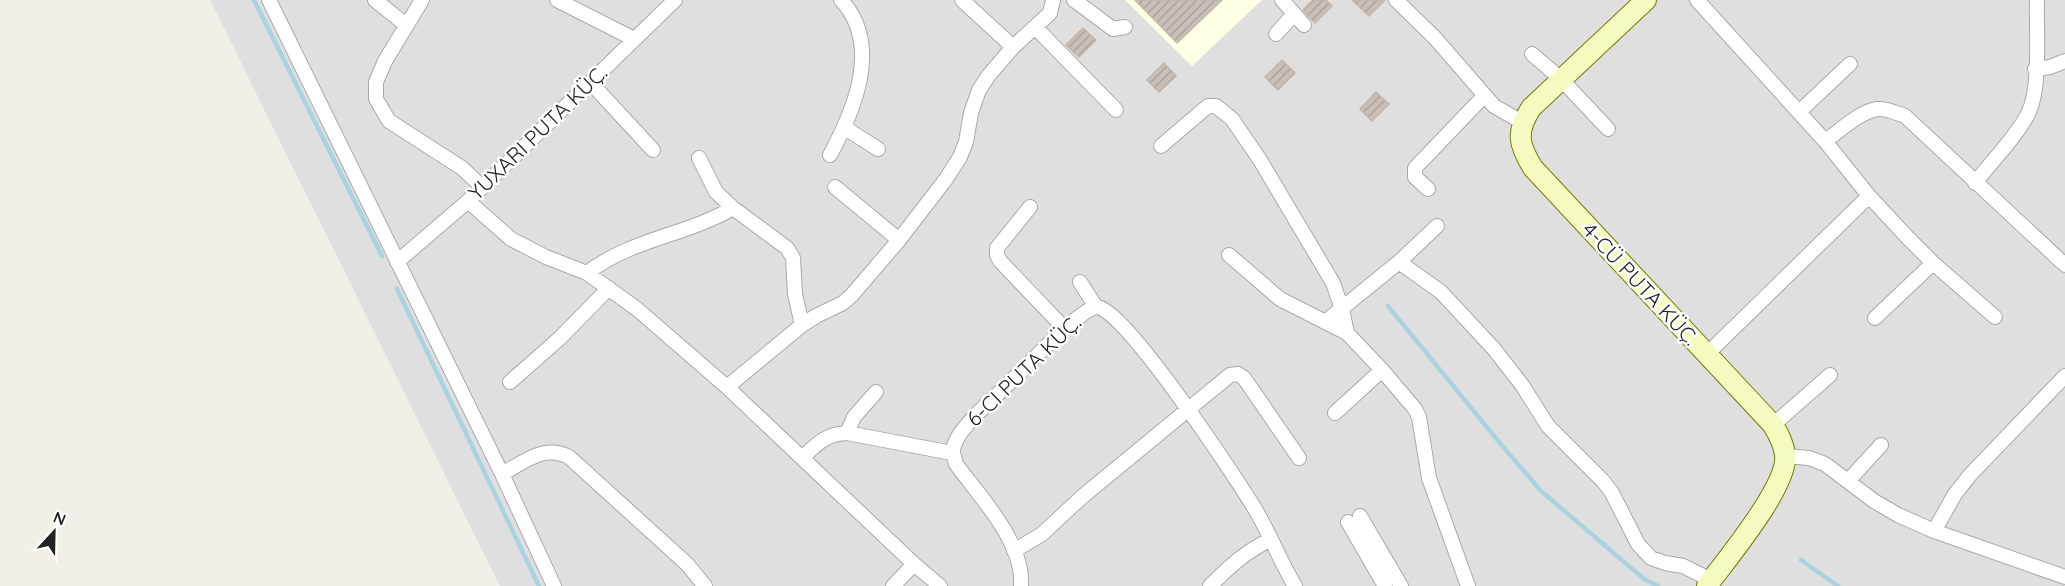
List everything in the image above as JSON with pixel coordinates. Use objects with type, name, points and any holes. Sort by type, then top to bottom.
[{"type":"street","points":[[269,0],[502,474],[554,586]]},
{"type":"street","points":[[375,0],[406,25]]},
{"type":"street","points":[[422,0],[385,61],[376,82],[376,99],[389,122],[462,168],[482,187]]},
{"type":"street","points":[[557,0],[634,39]]},
{"type":"street","points":[[397,262],[468,201],[675,0]]},
{"type":"street","points":[[830,155],[845,128],[862,67],[862,45],[858,25],[851,11],[841,0]]},
{"type":"street","points":[[962,0],[1013,47]]},
{"type":"street","points":[[727,387],[802,325],[848,299],[899,240],[960,157],[979,90],[1013,47],[1050,14],[1053,0]]},
{"type":"street","points":[[1074,0],[1113,29],[1125,27]]},
{"type":"street","points":[[1282,0],[1304,25]]},
{"type":"street","points":[[1396,0],[1435,38],[1494,106],[1522,122],[1531,108],[1635,3]]},
{"type":"street","points":[[1697,0],[1825,141],[1869,195],[1933,262],[1995,317]]},
{"type":"street","points":[[1975,183],[2020,126],[2029,111],[2034,95],[2037,0]]},
{"type":"street","points":[[1276,34],[1294,14]]},
{"type":"street","points":[[1035,27],[1116,110]]},
{"type":"street","points":[[1532,54],[1562,79],[1608,129]]},
{"type":"street","points":[[2035,69],[2050,67],[2065,61]]},
{"type":"street","points":[[1798,112],[1850,64]]},
{"type":"street","points":[[590,82],[653,150]]},
{"type":"street","points":[[1428,189],[1415,177],[1415,168],[1484,96]]},
{"type":"street","points":[[1161,146],[1208,106],[1216,106],[1225,111],[1260,160],[1334,283],[1347,333]]},
{"type":"street","points":[[1825,141],[1864,114],[1877,109],[1905,116],[2065,265]]},
{"type":"street","name":"4-CÜ PUTA KÜÇ.","points":[[1522,122],[1520,140],[1522,151],[1533,168],[1773,425],[1786,456]]},
{"type":"street","points":[[845,128],[878,149]]},
{"type":"street","points":[[699,158],[716,192],[733,208],[787,248],[793,258],[795,294],[802,325]]},
{"type":"street","points":[[836,187],[899,240]]},
{"type":"street","points":[[1706,355],[1869,195]]},
{"type":"street","points":[[468,201],[511,239],[546,257],[587,273],[638,309],[727,387],[939,586]]},
{"type":"street","points":[[1030,207],[997,248],[997,255],[1000,261],[1065,329]]},
{"type":"street","points":[[587,273],[600,263],[626,250],[649,240],[712,220],[733,208]]},
{"type":"street","points":[[1325,322],[1399,262],[1437,226]]},
{"type":"street","points":[[1229,255],[1280,299],[1347,333],[1415,409],[1419,417],[1429,478],[1468,586]]},
{"type":"street","points":[[1399,262],[1441,292],[1494,348],[1522,385],[1548,426],[1603,481],[1612,493],[1638,544],[1652,558],[1683,566],[1709,583],[1774,494],[1785,467],[1786,456],[1809,458],[1825,464],[1874,501],[1934,531],[2065,577]]},
{"type":"street","points":[[1875,318],[1933,262]]},
{"type":"street","points":[[1080,282],[1096,307]]},
{"type":"street","points":[[510,382],[560,338],[609,288]]},
{"type":"street","points":[[1021,586],[1021,574],[1007,534],[957,464],[952,453],[955,442],[972,420],[1065,329],[1096,307],[1112,314],[1136,339],[1188,411],[1255,508],[1295,586]]},
{"type":"street","points":[[1335,413],[1382,370]]},
{"type":"street","points":[[1014,551],[1042,534],[1083,496],[1230,375],[1238,374],[1244,378],[1299,458]]},
{"type":"street","points":[[1773,425],[1830,375]]},
{"type":"street","points":[[1934,531],[1955,494],[1970,475],[2065,376]]},
{"type":"street","points":[[847,432],[854,417],[876,392]]},
{"type":"street","points":[[802,458],[824,438],[834,433],[847,432],[952,453]]},
{"type":"street","points":[[1848,481],[1881,445]]},
{"type":"street","points":[[502,474],[540,453],[559,452],[569,457],[687,564],[705,586]]},
{"type":"street","points":[[1385,586],[1354,519],[1401,586]]},
{"type":"street","points":[[1210,586],[1240,557],[1252,548],[1270,540]]},
{"type":"street","points":[[893,586],[914,564]]},
{"type":"shaded area","points":[[210,0],[2065,0],[2065,586],[500,586]]},
{"type":"shaded area","points":[[1125,0],[1262,0],[1192,66]]},
{"type":"building","points":[[1135,0],[1222,0],[1177,43]]},
{"type":"building","points":[[1313,0],[1326,0],[1332,6],[1315,23],[1303,10]]},
{"type":"building","points":[[1352,0],[1385,0],[1369,16]]},
{"type":"building","points":[[1083,28],[1096,40],[1079,57],[1066,45]]},
{"type":"building","points":[[1282,60],[1295,73],[1278,90],[1265,77]]},
{"type":"building","points":[[1164,63],[1176,76],[1159,92],[1147,80]]},
{"type":"building","points":[[1376,92],[1389,104],[1372,121],[1360,109]]},
{"type":"waterway","points":[[254,0],[382,256]]},
{"type":"waterway","points":[[397,289],[539,586]]},
{"type":"waterway","points":[[1388,306],[1541,491],[1644,579],[1658,586]]},
{"type":"waterway","points":[[1801,560],[1838,586]]}]
